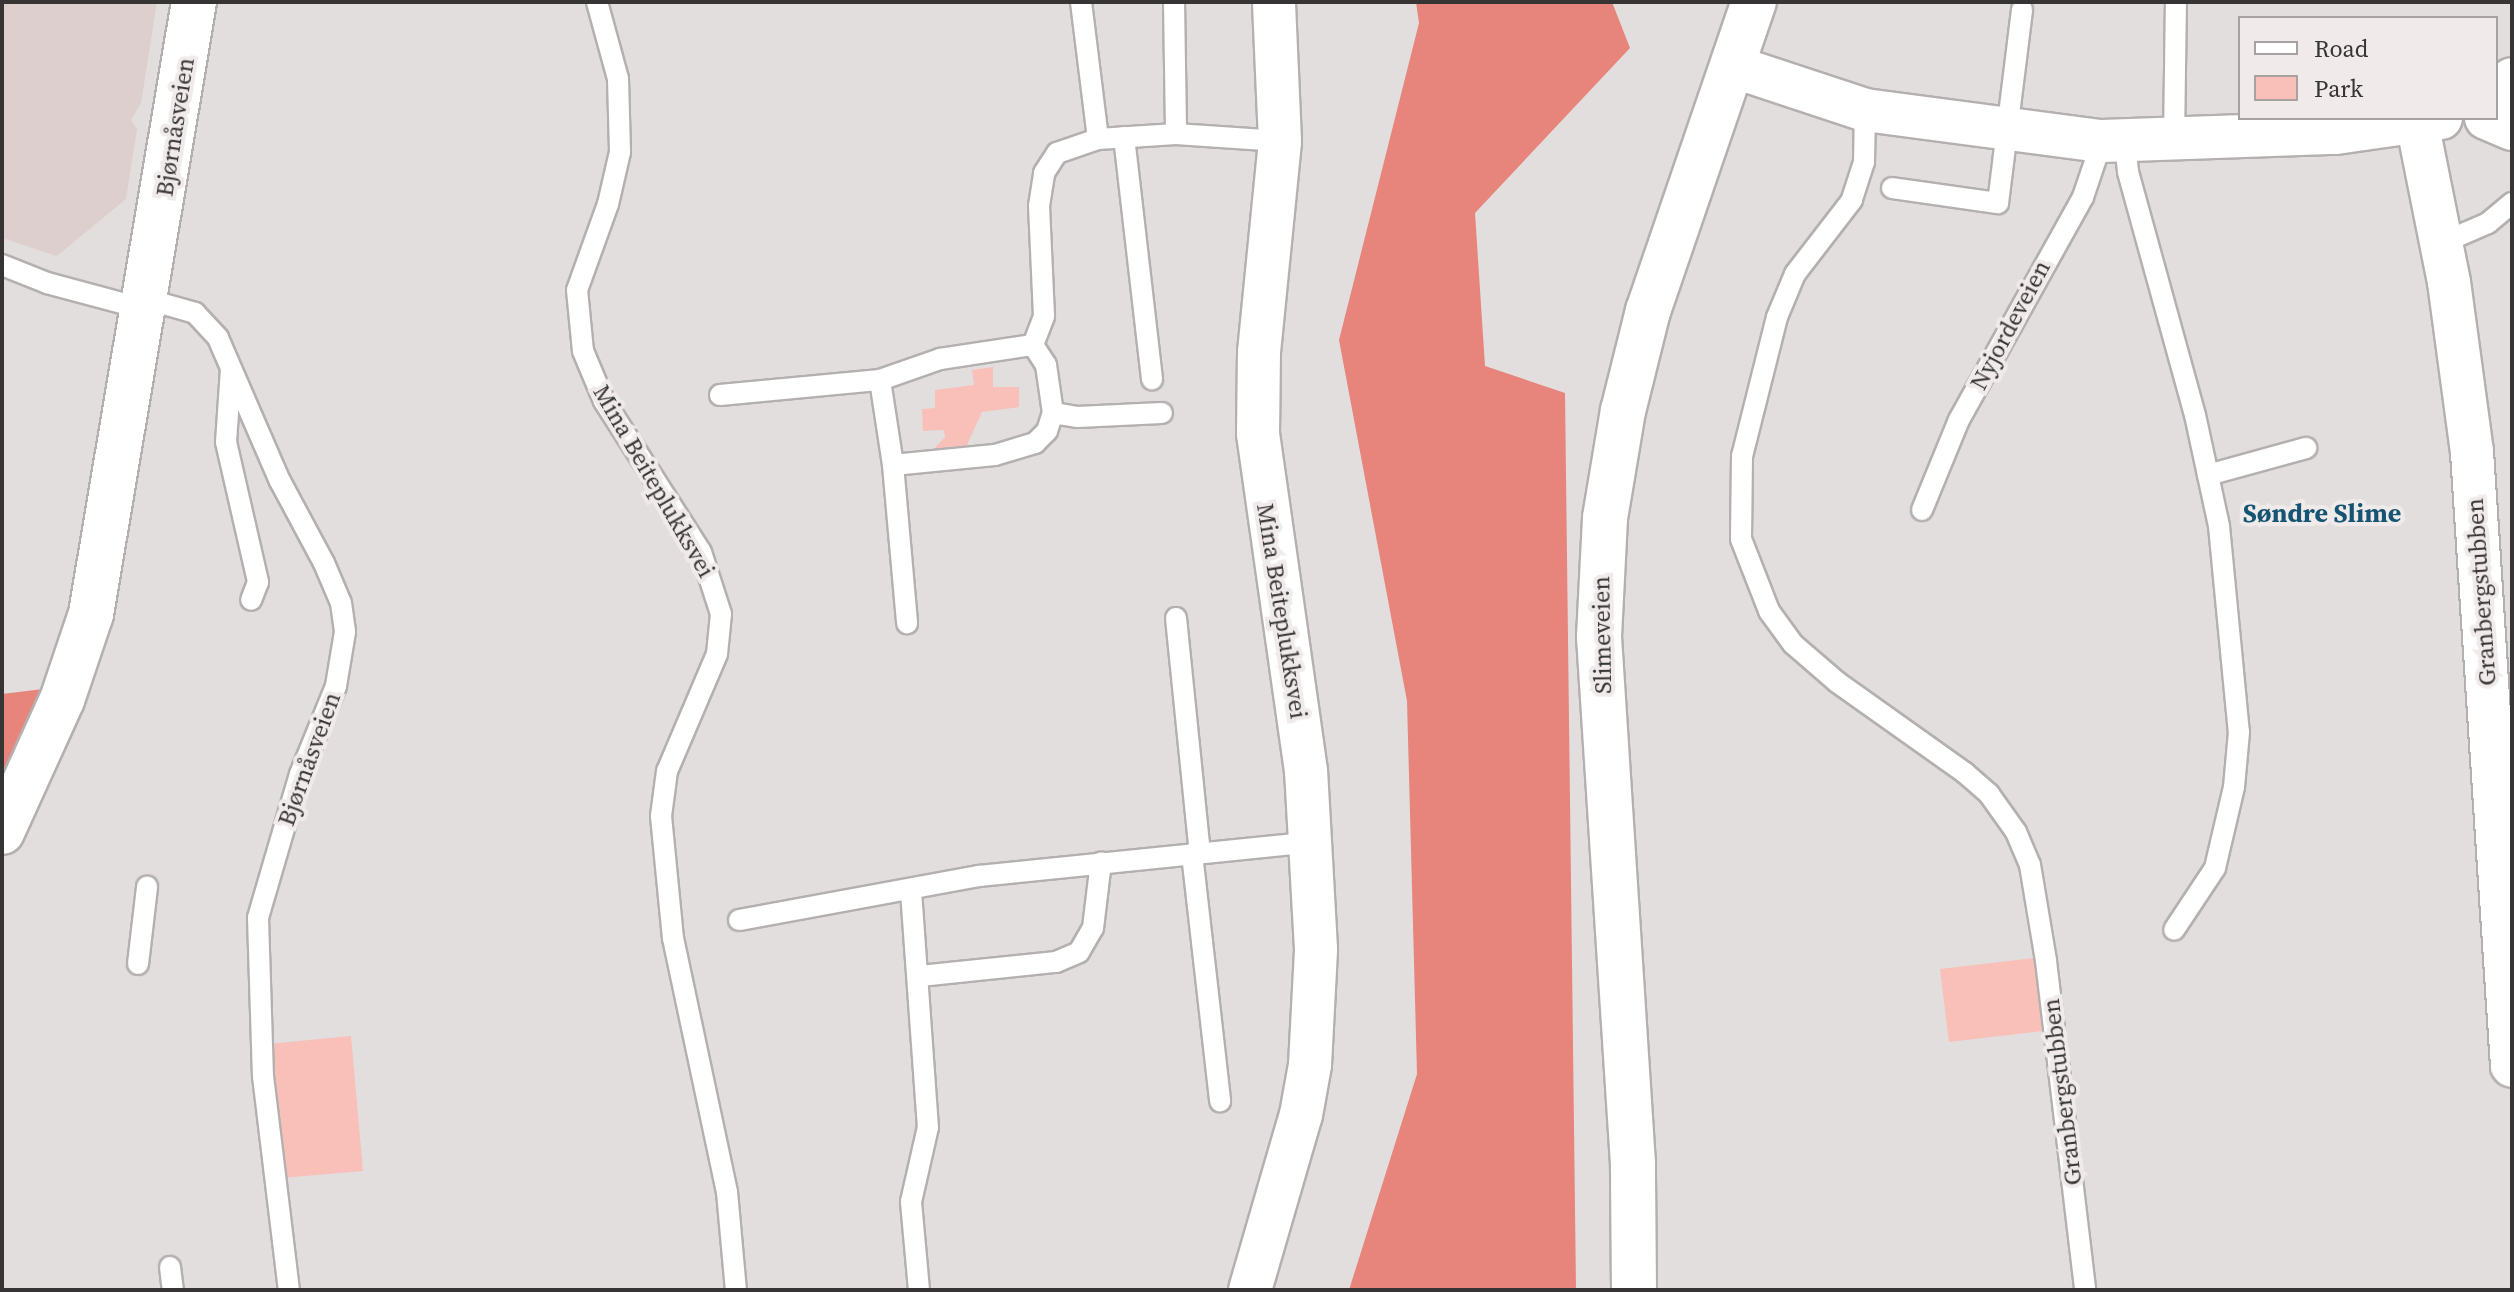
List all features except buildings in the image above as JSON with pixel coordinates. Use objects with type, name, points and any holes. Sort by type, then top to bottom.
[{"type":"street","name":"Bjørnåsveien","points":[[2,832],[62,700],[91,614],[194,2]]},
{"type":"street","name":"Mina Beiteplukksvei","points":[[1250,1290],[1290,1165],[1310,1065],[1316,949],[1312,842],[1258,434],[1259,352],[1280,141],[1274,2]]},
{"type":"street","name":"Slimeveien","points":[[1634,1290],[1633,1164],[1600,580],[1612,465],[1635,360],[1674,226],[1754,2]]},
{"type":"street","points":[[1732,66],[1865,110],[2010,132],[2113,142],[2336,133],[2429,120]]},
{"type":"street","name":"Granbergstubben","points":[[2429,120],[2442,243],[2472,452],[2512,1066]]},
{"type":"street","points":[[2491,120],[2512,129]]},
{"type":"lane","name":"Mina Beiteplukksvei","points":[[597,2],[618,79],[620,152],[608,204],[577,290],[583,351],[604,401],[701,552],[721,614],[717,654],[667,771],[661,816],[673,938],[721,1160],[736,1290]]},
{"type":"lane","points":[[1081,2],[1098,139]]},
{"type":"lane","points":[[1174,2],[1176,134]]},
{"type":"lane","points":[[2174,141],[2176,2]]},
{"type":"lane","points":[[1892,188],[1998,203],[2010,132],[2022,9]]},
{"type":"lane","name":"Granbergstubben","points":[[1865,110],[1864,162],[1852,200],[1795,274],[1777,317],[1742,456],[1741,539],[1769,611],[1793,644],[1989,794],[2023,847],[2046,961],[2085,1290]]},
{"type":"lane","points":[[1033,345],[1044,316],[1039,206],[1044,173],[1057,153],[1098,139],[1176,134],[1280,141]]},
{"type":"lane","points":[[1124,137],[1152,379]]},
{"type":"lane","points":[[2113,142],[2128,172],[2208,475],[2226,579],[2238,760],[2215,868],[2174,930]]},
{"type":"lane","name":"Nyjordeveien","points":[[1922,510],[1959,420],[2113,142]]},
{"type":"lane","points":[[2442,243],[2488,223],[2512,203]]},
{"type":"lane","points":[[2,265],[61,287],[145,304]]},
{"type":"lane","name":"Bjørnåsveien","points":[[145,304],[195,313],[218,338],[324,563],[345,632],[336,686],[300,774],[258,918],[255,960],[263,1076],[289,1290]]},
{"type":"lane","points":[[720,395],[880,380],[940,359],[1033,345]]},
{"type":"lane","points":[[893,465],[1019,451],[1047,431],[1053,413],[1046,365],[1033,345]]},
{"type":"lane","points":[[231,369],[226,442],[258,582],[251,600]]},
{"type":"lane","points":[[880,380],[893,465],[907,623]]},
{"type":"lane","points":[[1053,413],[1077,417],[1162,413]]},
{"type":"lane","points":[[2208,475],[2306,448]]},
{"type":"lane","points":[[1176,618],[1220,1101]]},
{"type":"lane","points":[[739,920],[911,891],[979,876],[1312,842]]},
{"type":"lane","points":[[920,976],[1056,962],[1079,952],[1093,928],[1101,862]]},
{"type":"lane","points":[[138,964],[147,887]]},
{"type":"lane","points":[[911,891],[920,976],[928,1127],[911,1202],[919,1290]]},
{"type":"lane","points":[[170,1267],[173,1290]]},
{"type":"shaded area","points":[[2,2],[157,2],[141,103],[131,120],[137,129],[126,199],[57,256],[2,238]]},
{"type":"shaded area","points":[[1416,2],[1612,2],[1630,48],[1475,213],[1485,366],[1565,393],[1576,1290],[1349,1290],[1417,1074],[1407,701],[1339,340],[1419,23]]},
{"type":"shaded area","points":[[43,689],[2,784],[2,694]]},
{"type":"green space","points":[[993,367],[993,387],[1019,387],[1019,407],[982,412],[966,447],[932,451],[945,437],[944,430],[923,431],[922,409],[935,408],[935,390],[974,385],[972,370]]},
{"type":"green space","points":[[2034,958],[2042,1031],[1949,1042],[1940,969]]},
{"type":"green space","points":[[351,1036],[363,1171],[281,1178],[268,1044]]},
{"type":"district","name":"Søndre Slime","points":[[2322,514]]}]
